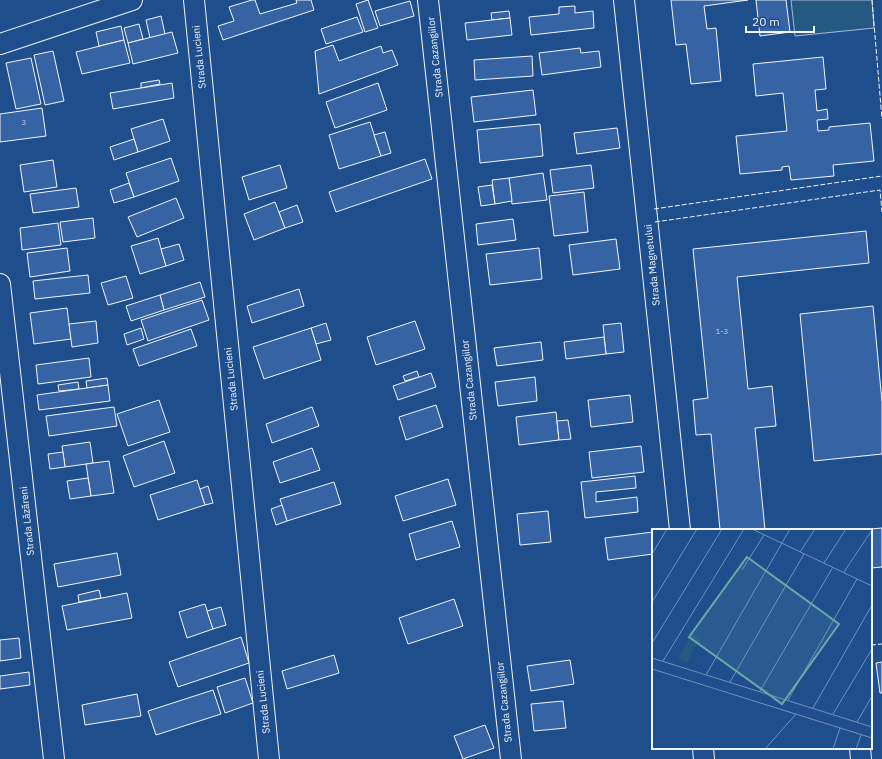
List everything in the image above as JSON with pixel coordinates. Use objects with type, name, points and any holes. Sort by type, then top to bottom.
[{"type":"street","points":[[0,44],[132,0]]},
{"type":"street","name":"Strada Lucieni","points":[[194,0],[269,759]]},
{"type":"street","name":"Strada Cazangiilor","points":[[428,0],[510,759]]},
{"type":"street","name":"Strada Magnetului","points":[[624,0],[680,529]]},
{"type":"street","name":"Strada Lăzăreni","points":[[0,284],[54,759]]},
{"type":"street","points":[[703,749],[704,759]]},
{"type":"street","points":[[860,749],[861,759]]},
{"type":"shaded area","points":[[791,0],[872,0],[874,28],[795,36]]},
{"type":"building","points":[[255,0],[260,14],[297,3],[296,0],[311,0],[314,10],[223,40],[218,26],[234,21],[229,7]]},
{"type":"building","points":[[368,0],[378,28],[365,32],[356,4]]},
{"type":"building","points":[[671,0],[748,0],[704,6],[707,29],[716,28],[721,81],[691,84],[686,44],[676,45]]},
{"type":"building","points":[[756,0],[786,0],[790,32],[760,36]]},
{"type":"building","points":[[410,1],[414,16],[380,26],[375,11]]},
{"type":"building","points":[[575,6],[575,13],[593,11],[594,28],[531,35],[529,17],[559,14],[559,7]]},
{"type":"building","points":[[509,11],[510,18],[492,20],[491,13]]},
{"type":"building","points":[[161,16],[165,34],[150,38],[146,20]]},
{"type":"building","points":[[357,17],[363,32],[326,44],[321,29]]},
{"type":"building","points":[[510,18],[512,35],[467,40],[465,23]]},
{"type":"building","points":[[139,24],[143,39],[128,43],[124,28]]},
{"type":"building","points":[[121,26],[124,40],[99,46],[96,32]]},
{"type":"building","points":[[172,32],[178,53],[133,64],[128,43]]},
{"type":"building","points":[[124,40],[130,63],[82,74],[76,52]]},
{"type":"building","points":[[333,45],[339,61],[381,46],[383,53],[392,50],[398,65],[319,94],[315,51]]},
{"type":"building","points":[[580,48],[581,53],[599,51],[601,67],[542,75],[539,53]]},
{"type":"building","points":[[53,51],[64,101],[45,105],[34,55]]},
{"type":"building","points":[[532,56],[533,76],[475,80],[474,60]]},
{"type":"building","points":[[823,57],[826,89],[815,90],[817,111],[827,109],[828,119],[817,120],[818,131],[829,130],[829,127],[870,123],[874,161],[833,165],[834,176],[791,180],[789,166],[782,167],[782,170],[740,174],[736,136],[787,131],[783,93],[756,96],[753,64]]},
{"type":"building","points":[[31,58],[41,104],[16,109],[6,63]]},
{"type":"building","points":[[159,80],[160,84],[141,88],[141,83]]},
{"type":"building","points":[[172,83],[174,98],[113,109],[110,93]]},
{"type":"building","points":[[378,83],[387,110],[335,128],[326,102]]},
{"type":"building","points":[[533,90],[536,115],[474,122],[471,97]]},
{"type":"building","points":[[42,108],[46,136],[0,142],[0,114]]},
{"type":"building","points":[[163,119],[170,141],[138,152],[131,129]]},
{"type":"building","points":[[370,122],[381,156],[339,169],[329,135]]},
{"type":"building","points":[[540,124],[543,156],[480,163],[477,130]]},
{"type":"building","points":[[617,128],[620,148],[577,154],[574,133]]},
{"type":"building","points":[[385,132],[391,153],[381,156],[374,135]]},
{"type":"building","points":[[134,139],[138,152],[114,160],[110,147]]},
{"type":"building","points":[[171,158],[179,181],[134,197],[126,173]]},
{"type":"building","points":[[425,159],[432,179],[336,212],[329,192]]},
{"type":"building","points":[[53,160],[57,187],[24,192],[20,165]]},
{"type":"building","points":[[280,165],[287,188],[249,200],[242,177]]},
{"type":"building","points":[[591,165],[594,188],[553,193],[550,170]]},
{"type":"building","points":[[543,173],[547,200],[512,204],[509,178]]},
{"type":"building","points":[[509,178],[512,201],[495,204],[492,180]]},
{"type":"building","points":[[129,183],[134,197],[114,203],[110,190]]},
{"type":"building","points":[[492,185],[495,204],[481,206],[478,187]]},
{"type":"building","points":[[76,188],[79,207],[33,213],[30,194]]},
{"type":"building","points":[[584,192],[588,232],[554,236],[549,196]]},
{"type":"building","points":[[176,198],[184,218],[137,237],[128,217]]},
{"type":"building","points":[[275,202],[285,228],[254,240],[244,214]]},
{"type":"building","points":[[297,205],[303,222],[285,228],[279,212]]},
{"type":"building","points":[[93,218],[95,238],[63,242],[60,222]]},
{"type":"building","points":[[513,219],[516,240],[478,245],[476,224]]},
{"type":"building","points":[[58,223],[61,245],[22,250],[20,228]]},
{"type":"building","points":[[866,231],[869,263],[737,277],[748,389],[772,386],[776,426],[755,428],[765,529],[720,529],[711,434],[696,435],[693,400],[708,398],[693,249]]},
{"type":"building","points":[[158,238],[166,266],[140,274],[131,246]]},
{"type":"building","points":[[616,239],[620,269],[573,275],[569,245]]},
{"type":"building","points":[[179,244],[184,260],[166,266],[161,249]]},
{"type":"building","points":[[67,248],[70,271],[30,277],[27,253]]},
{"type":"building","points":[[539,248],[542,279],[490,285],[486,254]]},
{"type":"building","points":[[88,275],[90,293],[35,299],[33,281]]},
{"type":"building","points":[[126,276],[133,298],[108,305],[101,283]]},
{"type":"building","points":[[200,282],[205,297],[164,310],[160,295]]},
{"type":"building","points":[[299,289],[304,306],[252,323],[247,306]]},
{"type":"building","points":[[160,295],[164,310],[131,321],[126,306]]},
{"type":"building","points":[[202,300],[209,320],[148,341],[141,320]]},
{"type":"building","points":[[873,306],[882,402],[882,454],[814,461],[800,314]]},
{"type":"building","points":[[67,308],[71,339],[34,344],[30,313]]},
{"type":"building","points":[[96,321],[98,343],[72,347],[69,324]]},
{"type":"building","points":[[415,321],[425,349],[376,365],[367,337]]},
{"type":"building","points":[[326,323],[331,340],[316,344],[311,328]]},
{"type":"building","points":[[621,323],[624,352],[606,354],[603,325]]},
{"type":"building","points":[[141,328],[144,339],[127,345],[124,334]]},
{"type":"building","points":[[311,328],[321,360],[264,379],[253,347]]},
{"type":"building","points":[[191,329],[197,346],[139,366],[133,349]]},
{"type":"building","points":[[604,337],[606,354],[566,359],[564,342]]},
{"type":"building","points":[[541,342],[543,360],[497,366],[494,348]]},
{"type":"building","points":[[89,358],[91,377],[38,384],[36,365]]},
{"type":"building","points":[[417,371],[419,377],[405,381],[403,376]]},
{"type":"building","points":[[431,373],[436,387],[398,400],[393,386]]},
{"type":"building","points":[[535,377],[537,401],[498,406],[495,382]]},
{"type":"building","points":[[107,378],[108,385],[87,388],[86,381]]},
{"type":"building","points":[[78,382],[79,389],[59,391],[58,385]]},
{"type":"building","points":[[108,385],[110,401],[39,410],[37,395]]},
{"type":"building","points":[[630,395],[633,422],[591,427],[588,400]]},
{"type":"building","points":[[159,400],[170,432],[128,446],[117,414]]},
{"type":"building","points":[[436,405],[443,427],[406,440],[399,417]]},
{"type":"building","points":[[114,407],[117,426],[49,436],[46,416]]},
{"type":"building","points":[[312,407],[319,426],[272,443],[266,424]]},
{"type":"building","points":[[556,412],[559,440],[519,445],[516,417]]},
{"type":"building","points":[[568,420],[571,439],[559,440],[557,421]]},
{"type":"building","points":[[164,441],[175,473],[134,487],[123,456]]},
{"type":"building","points":[[90,442],[93,463],[65,467],[62,446]]},
{"type":"building","points":[[641,446],[644,472],[592,478],[589,452]]},
{"type":"building","points":[[312,448],[320,470],[280,483],[273,462]]},
{"type":"building","points":[[63,452],[65,467],[50,469],[48,454]]},
{"type":"building","points":[[109,461],[114,493],[91,496],[86,464]]},
{"type":"building","points":[[635,476],[636,488],[596,492],[596,502],[637,497],[638,512],[585,518],[581,482]]},
{"type":"building","points":[[88,478],[91,496],[70,499],[67,481]]},
{"type":"building","points":[[448,479],[456,505],[403,521],[395,496]]},
{"type":"building","points":[[197,480],[205,505],[158,520],[150,495]]},
{"type":"building","points":[[334,482],[341,504],[287,521],[280,499]]},
{"type":"building","points":[[208,486],[213,503],[205,505],[200,489]]},
{"type":"building","points":[[282,505],[287,521],[276,525],[271,509]]},
{"type":"building","points":[[548,511],[551,542],[520,545],[517,514]]},
{"type":"building","points":[[452,521],[460,547],[416,560],[409,534]]},
{"type":"building","points":[[882,528],[882,567],[872,568],[871,529]]},
{"type":"building","points":[[652,532],[652,554],[608,560],[605,538]]},
{"type":"building","points":[[117,553],[121,575],[58,587],[54,564]]},
{"type":"building","points":[[99,590],[101,598],[79,602],[78,595]]},
{"type":"building","points":[[127,593],[132,618],[67,630],[62,606]]},
{"type":"building","points":[[454,599],[463,626],[408,644],[399,618]]},
{"type":"building","points":[[205,604],[213,629],[187,638],[179,612]]},
{"type":"building","points":[[221,607],[226,625],[213,629],[207,611]]},
{"type":"building","points":[[241,637],[249,663],[178,687],[169,662]]},
{"type":"building","points":[[19,638],[21,658],[0,661],[0,640]]},
{"type":"building","points":[[334,655],[339,673],[287,689],[282,671]]},
{"type":"building","points":[[570,660],[574,684],[531,691],[527,666]]},
{"type":"building","points":[[882,662],[882,693],[880,693],[876,663]]},
{"type":"building","points":[[29,672],[30,685],[0,689],[0,676]]},
{"type":"building","points":[[245,678],[253,703],[225,713],[217,687]]},
{"type":"building","points":[[213,690],[221,714],[156,735],[148,711]]},
{"type":"building","points":[[137,694],[141,716],[85,725],[82,705]]},
{"type":"building","points":[[563,701],[566,728],[534,731],[531,704]]},
{"type":"building","points":[[485,725],[494,748],[463,759],[454,736]]},
{"type":"fence","points":[[872,0],[882,119]]},
{"type":"fence","points":[[654,209],[882,176]]},
{"type":"fence","points":[[655,222],[880,190],[882,212]]},
{"type":"fence","points":[[872,645],[882,644]]}]
